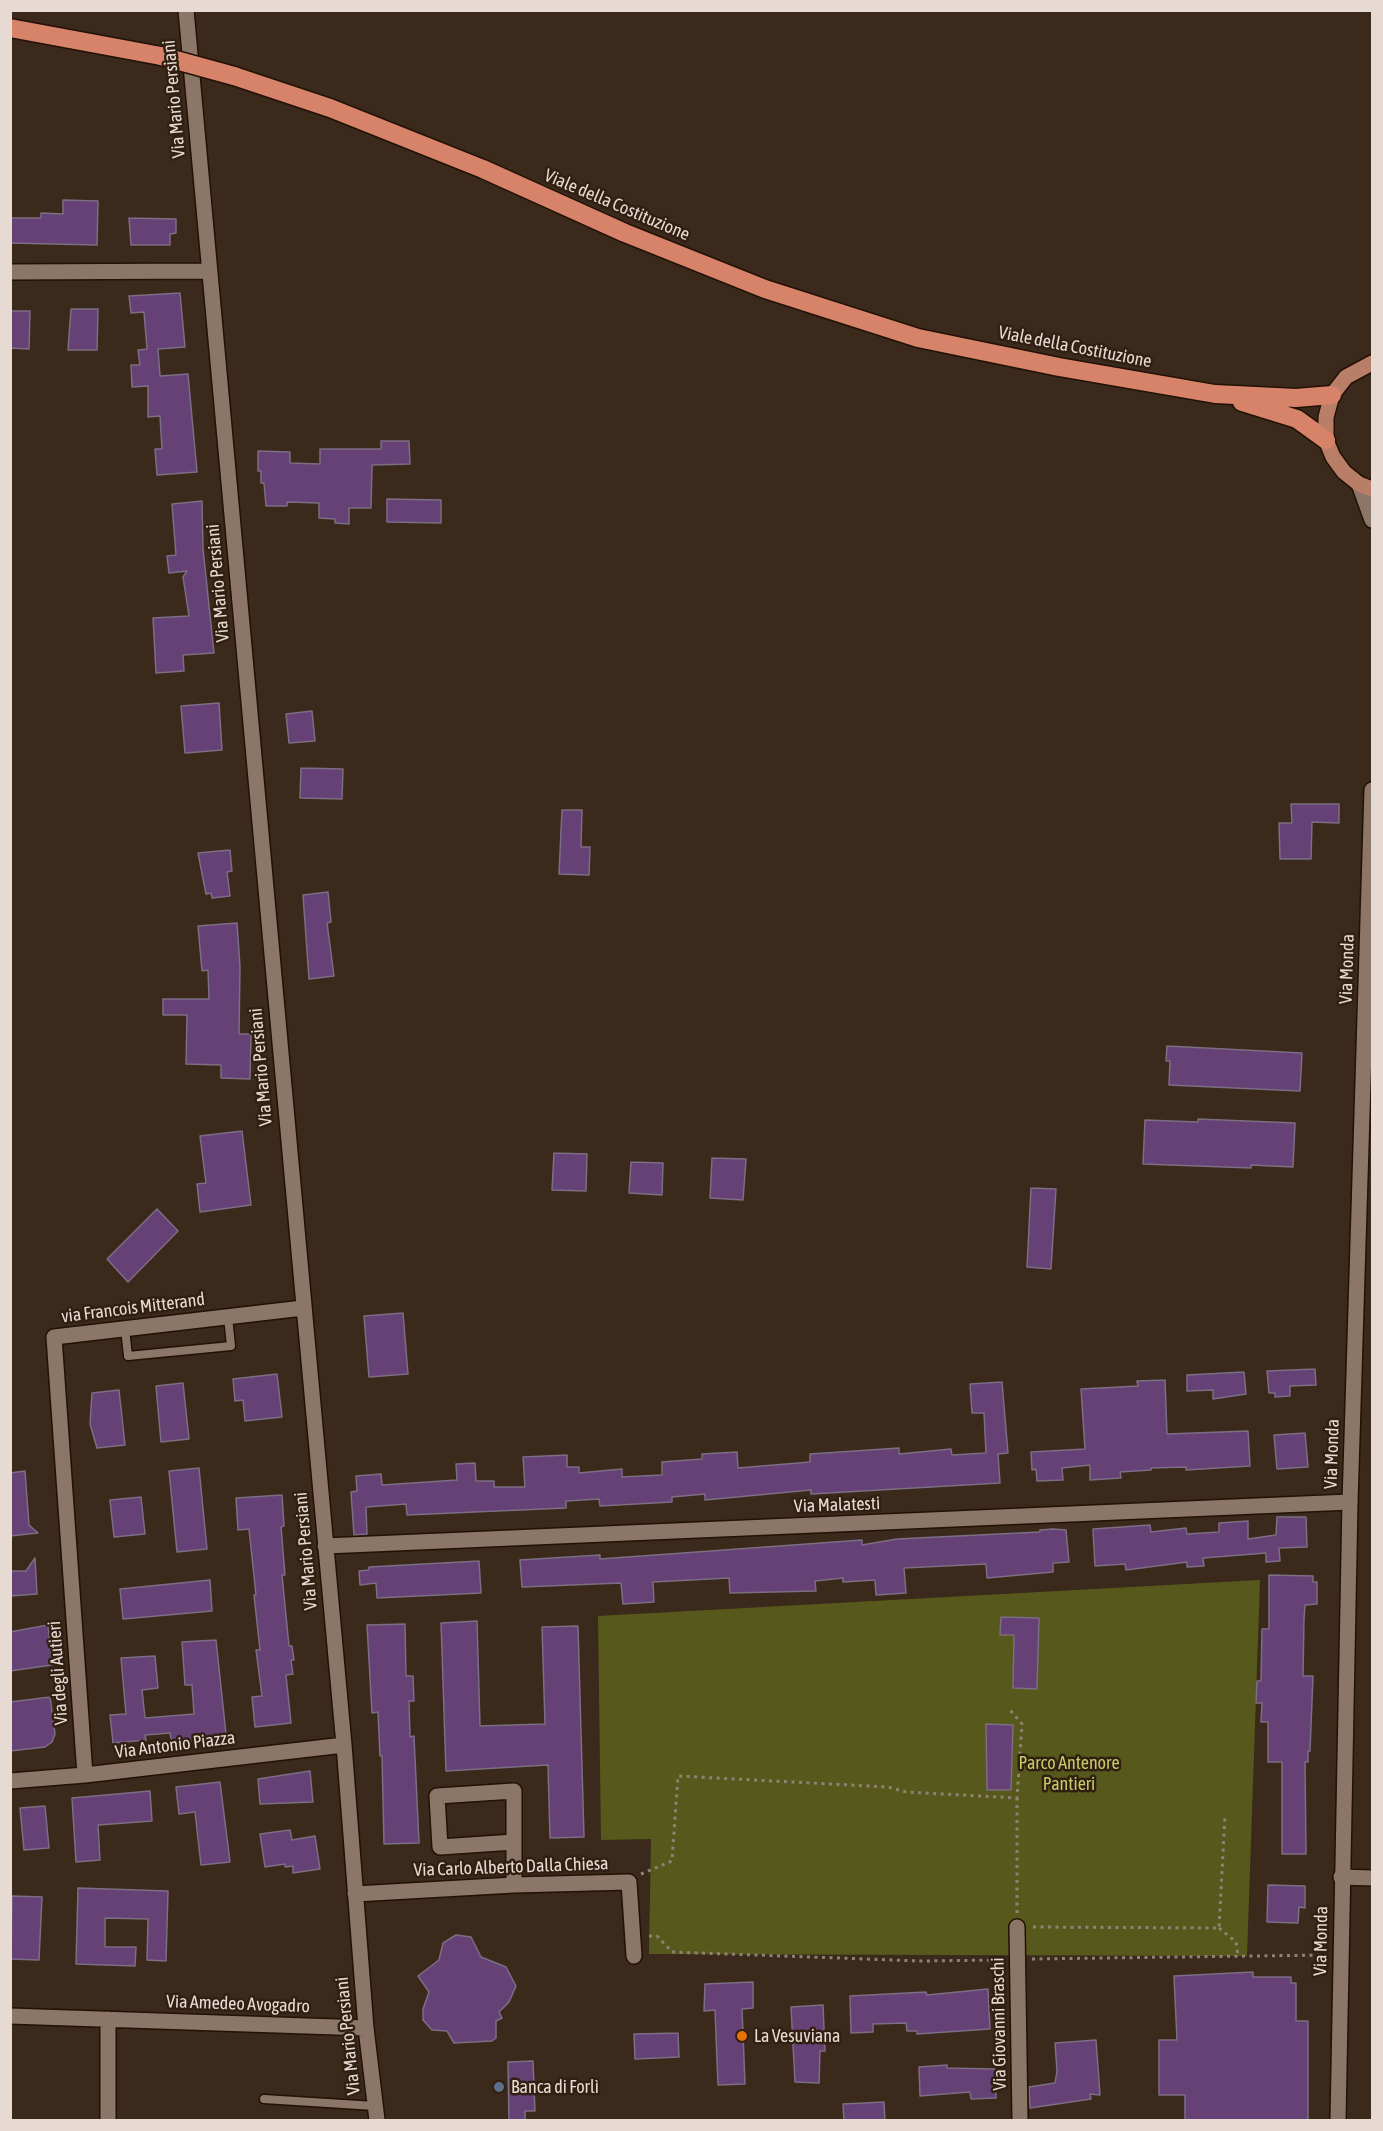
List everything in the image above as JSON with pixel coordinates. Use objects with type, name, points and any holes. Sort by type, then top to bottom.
[{"type":"highway","name":"Viale della Costituzione","points":[[10,28],[160,56],[234,76],[330,108],[483,169],[625,233],[765,289],[918,338],[1059,367],[1215,394],[1296,398],[1332,395]]},
{"type":"highway","name":"Viale della Costituzione","points":[[1215,394],[1297,419],[1326,440]]},
{"type":"main road","points":[[1366,486],[1339,465],[1326,440],[1326,417],[1332,395],[1346,377],[1372,363]]},
{"type":"street","name":"Via Mario Persiani","points":[[186,10],[344,1745],[366,2028],[376,2113]]},
{"type":"street","points":[[10,272],[209,271]]},
{"type":"street","points":[[1366,486],[1372,520]]},
{"type":"street","name":"Via Monda","points":[[1338,2121],[1350,1502],[1367,1117],[1372,790]]},
{"type":"street","name":"via Francois Mitterand","points":[[70,1568],[54,1337],[303,1308]]},
{"type":"street","name":"Via Malatesti","points":[[325,1546],[1350,1502]]},
{"type":"street","name":"Via degli Autieri","points":[[70,1568],[85,1775]]},
{"type":"street","name":"Via Antonio Piazza","points":[[10,1780],[85,1775],[344,1745]]},
{"type":"street","points":[[514,1842],[440,1847],[437,1796],[514,1791],[514,1842],[514,1885]]},
{"type":"street","points":[[1341,1877],[1372,1878]]},
{"type":"street","name":"Via Carlo Alberto Dalla Chiesa","points":[[355,1894],[514,1885],[630,1882],[634,1956]]},
{"type":"street","name":"Via Giovanni Braschi","points":[[1017,1927],[1020,2121]]},
{"type":"street","name":"Via Amedeo Avogadro","points":[[10,2016],[366,2028]]},
{"type":"street","points":[[108,2019],[108,2121]]},
{"type":"lane","points":[[125,1329],[128,1356],[231,1346],[228,1317]]},
{"type":"lane","points":[[264,2099],[376,2113]]},
{"type":"path","points":[[1010,1710],[1022,1724],[1017,1798],[1017,1927],[1219,1928],[1236,1942],[1238,1956]]},
{"type":"path","points":[[619,1882],[672,1861],[678,1776],[888,1787],[906,1792],[1017,1798]]},
{"type":"path","points":[[1219,1928],[1225,1815]]},
{"type":"path","points":[[634,1937],[657,1936],[672,1952],[921,1961],[1340,1955]]},
{"type":"green space","name":"Parco Antenore Pantieri","points":[[1260,1580],[1247,1956],[649,1954],[651,1839],[601,1840],[598,1616]]},
{"type":"building","points":[[63,200],[98,201],[97,245],[10,243],[10,218],[41,218],[41,213],[63,214]]},
{"type":"building","points":[[129,218],[176,219],[176,233],[170,234],[170,245],[131,245]]},
{"type":"building","points":[[180,293],[185,347],[158,349],[160,376],[188,374],[197,472],[157,475],[155,449],[162,449],[160,416],[148,417],[148,386],[132,387],[131,365],[140,365],[138,350],[147,349],[144,312],[131,313],[129,296]]},
{"type":"building","points":[[71,309],[98,309],[97,350],[68,350]]},
{"type":"building","points":[[10,311],[30,311],[29,349],[10,348]]},
{"type":"building","points":[[381,441],[409,441],[410,464],[372,465],[371,508],[349,508],[349,524],[335,523],[335,519],[319,518],[319,503],[287,502],[287,506],[266,506],[264,483],[261,483],[261,471],[258,471],[258,451],[290,452],[290,463],[320,464],[320,449],[381,449]]},
{"type":"building","points":[[387,499],[441,500],[441,523],[387,522]]},
{"type":"building","points":[[202,501],[203,549],[214,653],[183,655],[184,671],[156,673],[153,618],[189,616],[183,577],[187,571],[169,573],[167,556],[176,555],[172,504]]},
{"type":"building","points":[[219,703],[222,750],[185,753],[181,706]]},
{"type":"building","points":[[312,711],[315,741],[289,743],[286,714]]},
{"type":"building","points":[[301,768],[343,769],[342,799],[300,798]]},
{"type":"building","points":[[1291,804],[1339,804],[1339,823],[1312,822],[1311,859],[1280,859],[1279,823],[1292,823]]},
{"type":"building","points":[[562,810],[582,810],[581,847],[590,847],[589,875],[559,874]]},
{"type":"building","points":[[230,850],[232,871],[227,872],[230,896],[212,898],[211,893],[206,894],[198,853]]},
{"type":"building","points":[[328,892],[331,922],[327,923],[334,976],[309,979],[303,895]]},
{"type":"building","points":[[237,923],[240,967],[239,1034],[251,1034],[250,1079],[221,1078],[221,1065],[186,1064],[187,1015],[163,1015],[163,999],[209,999],[208,970],[202,971],[198,926]]},
{"type":"building","points":[[1167,1046],[1302,1053],[1300,1091],[1169,1085],[1170,1061],[1166,1061]]},
{"type":"building","points":[[1198,1119],[1295,1123],[1293,1167],[1251,1165],[1251,1168],[1143,1164],[1145,1120],[1198,1122]]},
{"type":"building","points":[[242,1131],[251,1205],[200,1212],[197,1184],[206,1183],[200,1136]]},
{"type":"building","points":[[554,1153],[587,1154],[586,1191],[552,1190]]},
{"type":"building","points":[[712,1158],[746,1159],[743,1200],[710,1198]]},
{"type":"building","points":[[631,1162],[663,1163],[662,1195],[629,1193]]},
{"type":"building","points":[[1031,1188],[1056,1189],[1051,1269],[1027,1267]]},
{"type":"building","points":[[157,1209],[178,1231],[128,1282],[107,1259]]},
{"type":"building","points":[[403,1313],[408,1374],[369,1377],[364,1316]]},
{"type":"building","points":[[1315,1369],[1316,1385],[1290,1386],[1290,1396],[1275,1397],[1275,1393],[1269,1393],[1267,1371]]},
{"type":"building","points":[[1244,1372],[1246,1394],[1213,1399],[1213,1390],[1187,1391],[1187,1375]]},
{"type":"building","points":[[277,1374],[282,1417],[245,1421],[243,1400],[235,1401],[233,1379]]},
{"type":"building","points":[[1165,1380],[1167,1434],[1248,1431],[1250,1466],[1186,1470],[1186,1467],[1151,1468],[1151,1470],[1120,1472],[1121,1478],[1090,1480],[1090,1465],[1062,1468],[1063,1480],[1037,1481],[1036,1469],[1032,1470],[1031,1452],[1085,1449],[1081,1389],[1138,1386],[1137,1381]]},
{"type":"building","points":[[1002,1382],[1008,1453],[998,1454],[1000,1483],[811,1494],[811,1490],[705,1500],[705,1494],[672,1497],[672,1502],[600,1506],[599,1499],[566,1501],[566,1508],[407,1515],[406,1504],[366,1507],[367,1534],[354,1535],[351,1492],[357,1491],[356,1476],[381,1474],[382,1485],[457,1480],[456,1464],[475,1463],[476,1481],[494,1481],[494,1487],[525,1487],[523,1457],[567,1455],[567,1467],[579,1467],[579,1473],[622,1469],[622,1477],[662,1475],[662,1462],[702,1459],[702,1454],[737,1452],[738,1468],[810,1462],[810,1454],[899,1448],[899,1454],[951,1449],[952,1455],[986,1453],[984,1413],[972,1413],[970,1384]]},
{"type":"building","points":[[183,1383],[189,1439],[161,1442],[156,1386]]},
{"type":"building","points":[[119,1390],[125,1445],[97,1448],[90,1424],[92,1393]]},
{"type":"building","points":[[1305,1433],[1308,1467],[1277,1469],[1274,1435]]},
{"type":"building","points":[[199,1468],[207,1549],[177,1552],[169,1471]]},
{"type":"building","points":[[25,1471],[29,1525],[38,1533],[10,1536],[10,1473]]},
{"type":"building","points":[[282,1495],[284,1526],[281,1527],[285,1575],[282,1575],[289,1646],[292,1646],[294,1660],[291,1660],[293,1674],[286,1675],[291,1723],[255,1727],[252,1697],[262,1696],[256,1650],[260,1650],[254,1595],[256,1595],[249,1529],[238,1530],[236,1498]]},
{"type":"building","points":[[141,1497],[145,1534],[114,1537],[110,1500]]},
{"type":"building","points":[[1277,1517],[1306,1517],[1307,1547],[1279,1548],[1280,1561],[1266,1562],[1266,1553],[1203,1558],[1204,1566],[1187,1567],[1187,1562],[1126,1570],[1125,1564],[1095,1566],[1093,1529],[1150,1525],[1151,1532],[1186,1528],[1187,1534],[1219,1532],[1219,1523],[1248,1521],[1248,1539],[1276,1535]]},
{"type":"building","points":[[1040,1530],[1066,1530],[1069,1562],[1053,1563],[1053,1572],[987,1578],[986,1564],[904,1568],[906,1593],[876,1595],[875,1580],[843,1582],[843,1578],[815,1581],[816,1591],[730,1593],[729,1578],[653,1582],[654,1602],[623,1604],[621,1583],[522,1587],[520,1560],[600,1555],[600,1559],[862,1540],[862,1545],[897,1539],[1040,1532]]},
{"type":"building","points":[[35,1558],[37,1594],[10,1596],[10,1571],[26,1571]]},
{"type":"building","points":[[479,1561],[481,1593],[377,1598],[376,1583],[360,1585],[359,1571],[369,1570],[369,1567]]},
{"type":"building","points":[[1269,1575],[1313,1576],[1313,1582],[1317,1582],[1317,1604],[1305,1605],[1304,1619],[1303,1676],[1313,1676],[1310,1751],[1308,1751],[1308,1762],[1305,1762],[1306,1854],[1282,1854],[1282,1762],[1268,1762],[1268,1722],[1261,1722],[1262,1703],[1256,1703],[1257,1681],[1261,1681],[1262,1629],[1269,1629]]},
{"type":"building","points":[[210,1580],[212,1611],[123,1619],[120,1589]]},
{"type":"building","points":[[1001,1617],[1039,1618],[1037,1689],[1013,1688],[1014,1635],[1000,1635]]},
{"type":"building","points":[[477,1621],[480,1726],[545,1724],[542,1627],[578,1626],[584,1837],[550,1838],[548,1765],[446,1771],[441,1623]]},
{"type":"building","points":[[405,1624],[406,1676],[413,1676],[414,1701],[409,1701],[410,1737],[414,1736],[419,1843],[384,1844],[382,1756],[380,1756],[378,1712],[372,1713],[367,1625]]},
{"type":"building","points":[[48,1625],[52,1665],[10,1671],[10,1632]]},
{"type":"building","points":[[216,1640],[226,1734],[210,1736],[210,1740],[172,1743],[170,1733],[145,1735],[146,1740],[113,1743],[110,1715],[126,1714],[121,1658],[155,1656],[158,1688],[142,1690],[145,1718],[194,1714],[192,1685],[185,1685],[182,1642]]},
{"type":"building","points":[[50,1697],[55,1734],[52,1742],[45,1747],[10,1751],[10,1702]]},
{"type":"building","points":[[986,1724],[1013,1725],[1011,1790],[987,1790]]},
{"type":"building","points":[[310,1771],[313,1802],[260,1804],[258,1779]]},
{"type":"building","points":[[220,1782],[230,1862],[201,1865],[195,1812],[179,1814],[176,1787]]},
{"type":"building","points":[[150,1791],[152,1821],[98,1825],[100,1860],[76,1862],[72,1798]]},
{"type":"building","points":[[45,1806],[49,1848],[24,1850],[20,1808]]},
{"type":"building","points":[[290,1830],[292,1840],[315,1836],[320,1869],[293,1873],[293,1866],[285,1867],[285,1864],[265,1867],[260,1834]]},
{"type":"building","points":[[1268,1885],[1305,1886],[1305,1908],[1299,1907],[1298,1923],[1267,1922]]},
{"type":"building","points":[[78,1888],[168,1891],[166,1961],[147,1960],[148,1919],[105,1918],[105,1947],[136,1947],[135,1966],[76,1964]]},
{"type":"building","points":[[12,1896],[42,1897],[39,1960],[11,1959]]},
{"type":"building","points":[[456,1935],[471,1937],[481,1957],[506,1967],[516,1986],[509,2002],[499,2012],[502,2018],[496,2021],[496,2038],[492,2041],[454,2043],[447,2031],[432,2030],[423,2020],[423,2009],[429,1992],[418,1976],[439,1960],[443,1943]]},
{"type":"building","points":[[1253,1972],[1253,1977],[1291,1977],[1291,1983],[1296,1983],[1296,2021],[1308,2021],[1308,2121],[1185,2121],[1185,2095],[1159,2095],[1159,2040],[1177,2040],[1174,1976]]},
{"type":"building","points":[[753,1982],[753,2008],[742,2009],[745,2084],[718,2085],[715,2010],[704,2011],[705,1984]]},
{"type":"building","points":[[988,1989],[990,2029],[917,2034],[917,2031],[907,2031],[906,2023],[873,2024],[873,2032],[851,2033],[850,1996],[926,1992],[927,1995]]},
{"type":"building","points":[[823,2005],[825,2051],[820,2051],[819,2083],[795,2082],[791,2007]]},
{"type":"building","points":[[678,2033],[679,2057],[635,2059],[634,2034]]},
{"type":"building","points":[[1096,2040],[1100,2095],[1090,2094],[1091,2099],[1030,2108],[1029,2087],[1055,2083],[1057,2071],[1055,2043]]},
{"type":"building","points":[[533,2061],[535,2111],[525,2111],[525,2121],[509,2121],[508,2062]]},
{"type":"building","points":[[947,2065],[947,2068],[995,2069],[996,2098],[971,2099],[970,2092],[920,2096],[919,2067]]},
{"type":"building","points":[[884,2102],[885,2121],[844,2121],[843,2104]]},
{"type":"place","name":"La Vesuviana","points":[[742,2036]]},
{"type":"place","name":"Banca di Forlì","points":[[499,2087]]}]
